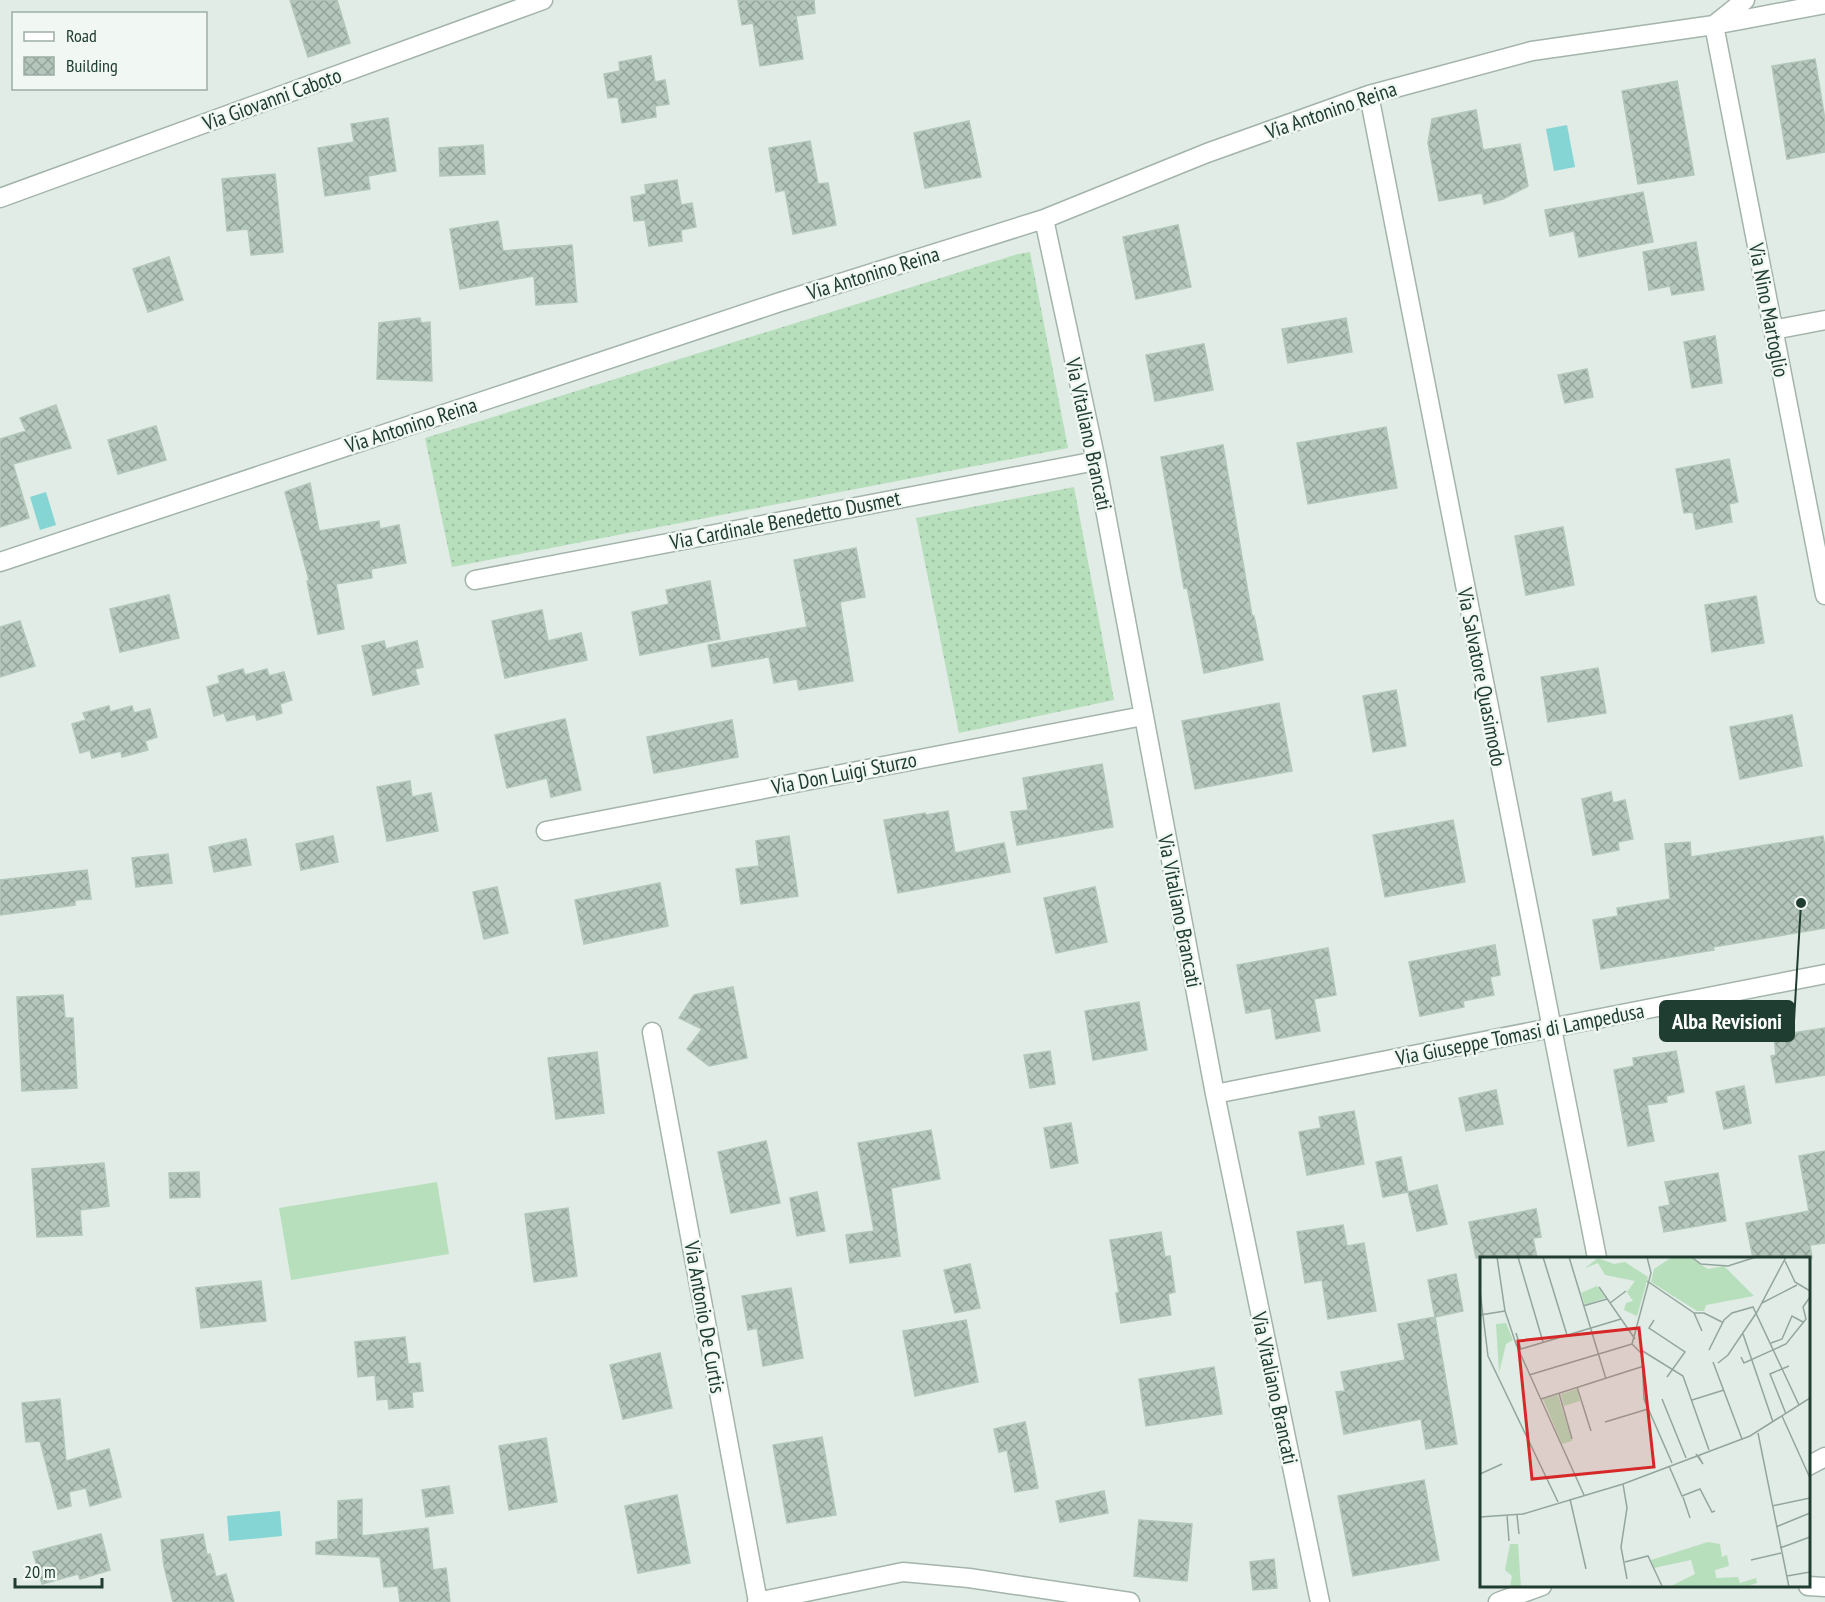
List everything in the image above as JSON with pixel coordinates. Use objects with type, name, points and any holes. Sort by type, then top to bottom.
[{"type":"street","name":"Via Giovanni Caboto","points":[[0,198],[543,0]]},
{"type":"street","points":[[1714,25],[1745,0]]},
{"type":"street","name":"Via Antonino Reina","points":[[0,562],[780,302],[1044,219],[1207,153],[1369,95],[1532,51],[1714,25],[1825,4]]},
{"type":"street","name":"Via Nino Martoglio","points":[[1714,25],[1825,595]]},
{"type":"street","name":"Via Salvatore Quasimodo","points":[[1369,95],[1597,1257]]},
{"type":"street","name":"Via Vitaliano Brancati","points":[[1044,219],[1096,461],[1215,1094],[1320,1602]]},
{"type":"street","points":[[1773,330],[1825,320]]},
{"type":"street","name":"Via Cardinale Benedetto Dusmet","points":[[475,579],[1096,461]]},
{"type":"street","name":"Via Don Luigi Sturzo","points":[[546,831],[1143,716]]},
{"type":"street","name":"Via Giuseppe Tomasi di Lampedusa","points":[[1215,1094],[1825,974]]},
{"type":"street","name":"Via Antonio De Curtis","points":[[652,1032],[758,1602]]},
{"type":"street","points":[[1810,1465],[1825,1457]]},
{"type":"street","points":[[758,1602],[903,1572],[969,1578],[1130,1602]]},
{"type":"street","points":[[1810,1586],[1825,1587]]},
{"type":"street","points":[[1498,1602],[1541,1591]]},
{"type":"green space","points":[[1030,252],[1068,448],[452,567],[425,438]]},
{"type":"green space","points":[[1074,487],[1114,700],[959,733],[916,518]]},
{"type":"green space","points":[[437,1182],[449,1254],[291,1280],[279,1208]]},
{"type":"water","points":[[1567,125],[1575,167],[1554,171],[1546,129]]},
{"type":"water","points":[[46,492],[56,525],[40,530],[30,497]]},
{"type":"water","points":[[280,1511],[282,1536],[229,1541],[227,1516]]},
{"type":"building","points":[[290,0],[337,0],[350,43],[308,57]]},
{"type":"building","points":[[738,0],[814,0],[815,13],[796,16],[803,59],[760,66],[753,23],[742,25]]},
{"type":"building","points":[[651,56],[655,82],[665,80],[669,104],[655,106],[656,117],[622,123],[618,97],[608,98],[604,74],[620,71],[619,62]]},
{"type":"building","points":[[1815,59],[1825,120],[1825,152],[1787,159],[1772,66]]},
{"type":"building","points":[[1677,81],[1694,175],[1638,184],[1622,91]]},
{"type":"building","points":[[1476,110],[1483,150],[1520,144],[1528,186],[1503,199],[1484,204],[1482,193],[1439,201],[1428,143],[1432,119]]},
{"type":"building","points":[[388,118],[396,171],[368,176],[370,189],[325,196],[318,148],[354,142],[351,124]]},
{"type":"building","points":[[969,121],[981,177],[925,188],[914,133]]},
{"type":"building","points":[[810,141],[818,184],[828,183],[836,225],[793,234],[785,190],[776,192],[769,148]]},
{"type":"building","points":[[483,145],[485,174],[440,176],[439,148]]},
{"type":"building","points":[[275,174],[283,252],[251,255],[248,229],[227,231],[222,179]]},
{"type":"building","points":[[677,180],[681,205],[692,203],[696,227],[681,230],[682,241],[649,246],[645,220],[634,221],[631,197],[646,194],[645,185]]},
{"type":"building","points":[[1643,192],[1653,242],[1579,257],[1574,231],[1550,236],[1545,210]]},
{"type":"building","points":[[498,221],[503,251],[572,245],[577,302],[536,305],[534,276],[460,289],[450,229]]},
{"type":"building","points":[[1178,225],[1191,287],[1136,299],[1123,237]]},
{"type":"building","points":[[1696,242],[1704,290],[1672,295],[1670,286],[1649,290],[1643,252]]},
{"type":"building","points":[[169,257],[183,300],[148,312],[133,269]]},
{"type":"building","points":[[420,318],[421,323],[430,322],[432,381],[377,379],[379,323]]},
{"type":"building","points":[[1346,318],[1352,352],[1288,363],[1282,329]]},
{"type":"building","points":[[1715,336],[1722,383],[1692,388],[1684,342]]},
{"type":"building","points":[[1204,344],[1213,390],[1155,401],[1146,355]]},
{"type":"building","points":[[1587,369],[1593,397],[1565,403],[1558,375]]},
{"type":"building","points":[[56,405],[71,448],[13,464],[29,518],[0,527],[0,439],[26,431],[20,418]]},
{"type":"building","points":[[156,426],[166,460],[118,474],[108,440]]},
{"type":"building","points":[[1386,427],[1397,488],[1308,504],[1297,443]]},
{"type":"building","points":[[1223,445],[1252,616],[1254,616],[1263,660],[1204,673],[1187,587],[1184,588],[1161,457]]},
{"type":"building","points":[[1729,459],[1738,502],[1729,504],[1732,522],[1696,529],[1693,512],[1684,513],[1676,469]]},
{"type":"building","points":[[310,483],[319,531],[379,521],[380,529],[399,525],[406,563],[371,569],[372,578],[336,584],[344,629],[318,634],[307,581],[309,580],[285,492]]},
{"type":"building","points":[[1563,527],[1574,585],[1526,595],[1515,536]]},
{"type":"building","points":[[856,548],[865,597],[840,602],[853,681],[799,690],[797,679],[774,683],[769,657],[712,667],[708,645],[807,627],[794,560]]},
{"type":"building","points":[[710,581],[720,639],[640,655],[632,612],[669,604],[666,590]]},
{"type":"building","points":[[169,595],[179,638],[120,652],[110,609]]},
{"type":"building","points":[[1756,596],[1764,643],[1712,652],[1705,605]]},
{"type":"building","points":[[542,610],[548,641],[581,633],[587,660],[505,678],[492,621]]},
{"type":"building","points":[[20,621],[35,666],[0,677],[0,627]]},
{"type":"building","points":[[384,641],[386,649],[417,641],[423,667],[415,669],[419,684],[373,695],[362,646]]},
{"type":"building","points":[[1598,668],[1606,713],[1548,722],[1541,677]]},
{"type":"building","points":[[243,669],[245,675],[267,669],[269,676],[284,672],[292,700],[280,704],[282,713],[257,720],[255,714],[227,721],[224,713],[214,716],[207,687],[220,683],[218,676]]},
{"type":"building","points":[[1396,690],[1406,746],[1373,752],[1363,696]]},
{"type":"building","points":[[1279,703],[1292,771],[1195,789],[1182,721]]},
{"type":"building","points":[[109,706],[110,712],[132,706],[134,713],[150,709],[157,737],[145,741],[148,750],[122,757],[121,751],[92,758],[90,750],[80,753],[72,724],[86,720],[83,713]]},
{"type":"building","points":[[1792,715],[1802,766],[1740,779],[1730,727]]},
{"type":"building","points":[[565,719],[581,790],[551,797],[547,778],[507,788],[495,735]]},
{"type":"building","points":[[732,720],[738,757],[654,773],[647,737]]},
{"type":"building","points":[[1102,764],[1113,827],[1017,845],[1011,812],[1028,810],[1023,778]]},
{"type":"building","points":[[410,781],[412,797],[431,793],[438,831],[387,841],[377,787]]},
{"type":"building","points":[[1611,792],[1613,803],[1625,800],[1633,839],[1618,842],[1619,850],[1593,855],[1582,799]]},
{"type":"building","points":[[948,811],[955,853],[1004,843],[1010,872],[898,893],[884,820]]},
{"type":"building","points":[[1453,820],[1465,882],[1385,897],[1373,835]]},
{"type":"building","points":[[333,836],[338,862],[301,870],[296,844]]},
{"type":"building","points":[[789,836],[798,896],[741,904],[736,869],[759,866],[756,841]]},
{"type":"building","points":[[1823,836],[1825,928],[1601,969],[1593,920],[1618,916],[1617,908],[1670,899],[1665,844],[1690,842],[1691,857]]},
{"type":"building","points":[[246,839],[251,865],[214,872],[209,847]]},
{"type":"building","points":[[168,854],[172,883],[136,887],[132,858]]},
{"type":"building","points":[[87,870],[91,899],[75,900],[75,905],[0,915],[0,880]]},
{"type":"building","points":[[660,883],[668,926],[584,944],[575,900]]},
{"type":"building","points":[[497,887],[508,933],[484,939],[473,892]]},
{"type":"building","points":[[1095,887],[1107,942],[1056,953],[1044,898]]},
{"type":"building","points":[[1495,945],[1500,975],[1490,977],[1494,995],[1463,1001],[1464,1007],[1420,1016],[1409,962]]},
{"type":"building","points":[[1328,948],[1336,995],[1314,999],[1320,1031],[1276,1039],[1271,1008],[1246,1013],[1237,965]]},
{"type":"building","points":[[733,987],[747,1058],[709,1066],[687,1049],[702,1029],[679,1018],[694,995]]},
{"type":"building","points":[[63,995],[65,1018],[73,1018],[77,1088],[22,1091],[17,997]]},
{"type":"building","points":[[1139,1002],[1147,1050],[1093,1060],[1085,1011]]},
{"type":"building","points":[[1825,1028],[1825,1075],[1776,1083],[1771,1056],[1776,1055],[1774,1036]]},
{"type":"building","points":[[1050,1051],[1055,1084],[1030,1088],[1024,1055]]},
{"type":"building","points":[[1676,1051],[1684,1092],[1666,1096],[1667,1102],[1647,1105],[1654,1141],[1628,1146],[1614,1070],[1634,1066],[1633,1058]]},
{"type":"building","points":[[597,1052],[604,1113],[556,1119],[548,1058]]},
{"type":"building","points":[[1744,1086],[1751,1123],[1724,1129],[1716,1092]]},
{"type":"building","points":[[1496,1090],[1503,1124],[1466,1131],[1459,1098]]},
{"type":"building","points":[[1354,1111],[1364,1164],[1307,1175],[1299,1132],[1321,1128],[1319,1117]]},
{"type":"building","points":[[1071,1123],[1078,1163],[1051,1168],[1044,1128]]},
{"type":"building","points":[[931,1130],[940,1179],[891,1188],[900,1256],[850,1263],[846,1235],[874,1231],[858,1143]]},
{"type":"building","points":[[766,1141],[780,1203],[731,1213],[718,1152]]},
{"type":"building","points":[[1825,1151],[1825,1243],[1810,1245],[1812,1258],[1753,1257],[1746,1223],[1809,1211],[1799,1156]]},
{"type":"building","points":[[1401,1157],[1408,1192],[1383,1197],[1376,1162]]},
{"type":"building","points":[[104,1163],[109,1206],[80,1210],[82,1235],[37,1237],[32,1169]]},
{"type":"building","points":[[199,1172],[200,1197],[170,1198],[169,1173]]},
{"type":"building","points":[[1718,1173],[1726,1221],[1664,1232],[1659,1207],[1670,1205],[1665,1182]]},
{"type":"building","points":[[1437,1185],[1447,1224],[1417,1231],[1408,1192]]},
{"type":"building","points":[[817,1192],[825,1231],[797,1236],[790,1198]]},
{"type":"building","points":[[568,1208],[577,1276],[534,1282],[525,1214]]},
{"type":"building","points":[[1536,1209],[1541,1237],[1533,1238],[1537,1257],[1476,1258],[1469,1222]]},
{"type":"building","points":[[1343,1225],[1347,1246],[1364,1243],[1376,1311],[1328,1319],[1322,1280],[1305,1283],[1297,1232]]},
{"type":"building","points":[[1161,1232],[1165,1257],[1170,1256],[1175,1292],[1168,1294],[1171,1315],[1121,1323],[1116,1293],[1119,1293],[1110,1240]]},
{"type":"building","points":[[970,1264],[980,1308],[955,1313],[944,1270]]},
{"type":"building","points":[[1456,1274],[1463,1311],[1435,1317],[1428,1280]]},
{"type":"building","points":[[261,1281],[266,1321],[201,1328],[196,1288]]},
{"type":"building","points":[[791,1288],[803,1358],[763,1366],[757,1328],[748,1330],[742,1296]]},
{"type":"building","points":[[1435,1317],[1457,1444],[1426,1449],[1421,1419],[1344,1434],[1336,1392],[1345,1391],[1341,1372],[1405,1360],[1398,1324]]},
{"type":"building","points":[[966,1320],[978,1382],[915,1396],[903,1331]]},
{"type":"building","points":[[405,1337],[408,1364],[420,1363],[423,1391],[412,1392],[413,1407],[389,1409],[388,1399],[377,1400],[375,1375],[358,1377],[355,1342]]},
{"type":"building","points":[[660,1353],[672,1408],[623,1419],[610,1365]]},
{"type":"building","points":[[1214,1367],[1222,1414],[1146,1426],[1139,1379]]},
{"type":"building","points":[[60,1399],[66,1461],[109,1449],[121,1497],[90,1506],[86,1488],[69,1492],[71,1506],[58,1509],[40,1441],[26,1442],[22,1403]]},
{"type":"building","points":[[1025,1422],[1038,1488],[1015,1492],[1007,1450],[999,1452],[994,1429]]},
{"type":"building","points":[[822,1437],[836,1515],[787,1523],[773,1445]]},
{"type":"building","points":[[546,1438],[557,1502],[509,1510],[499,1446]]},
{"type":"building","points":[[1424,1480],[1439,1560],[1353,1576],[1338,1496]]},
{"type":"building","points":[[449,1486],[453,1513],[426,1517],[422,1490]]},
{"type":"building","points":[[1104,1491],[1108,1513],[1060,1522],[1056,1501]]},
{"type":"building","points":[[677,1495],[690,1563],[638,1573],[625,1506]]},
{"type":"building","points":[[362,1499],[362,1536],[428,1528],[433,1570],[446,1568],[450,1602],[400,1602],[398,1586],[384,1587],[380,1557],[316,1554],[316,1542],[338,1539],[338,1501]]},
{"type":"building","points":[[1139,1520],[1192,1524],[1187,1581],[1134,1576]]},
{"type":"building","points":[[101,1534],[110,1570],[80,1579],[78,1574],[42,1584],[33,1552]]},
{"type":"building","points":[[203,1534],[207,1555],[210,1554],[216,1577],[226,1574],[234,1602],[173,1602],[164,1566],[161,1540]]},
{"type":"building","points":[[1274,1559],[1277,1588],[1253,1590],[1250,1562]]},
{"type":"place","name":"Alba Revisioni","points":[[1801,903]]}]
